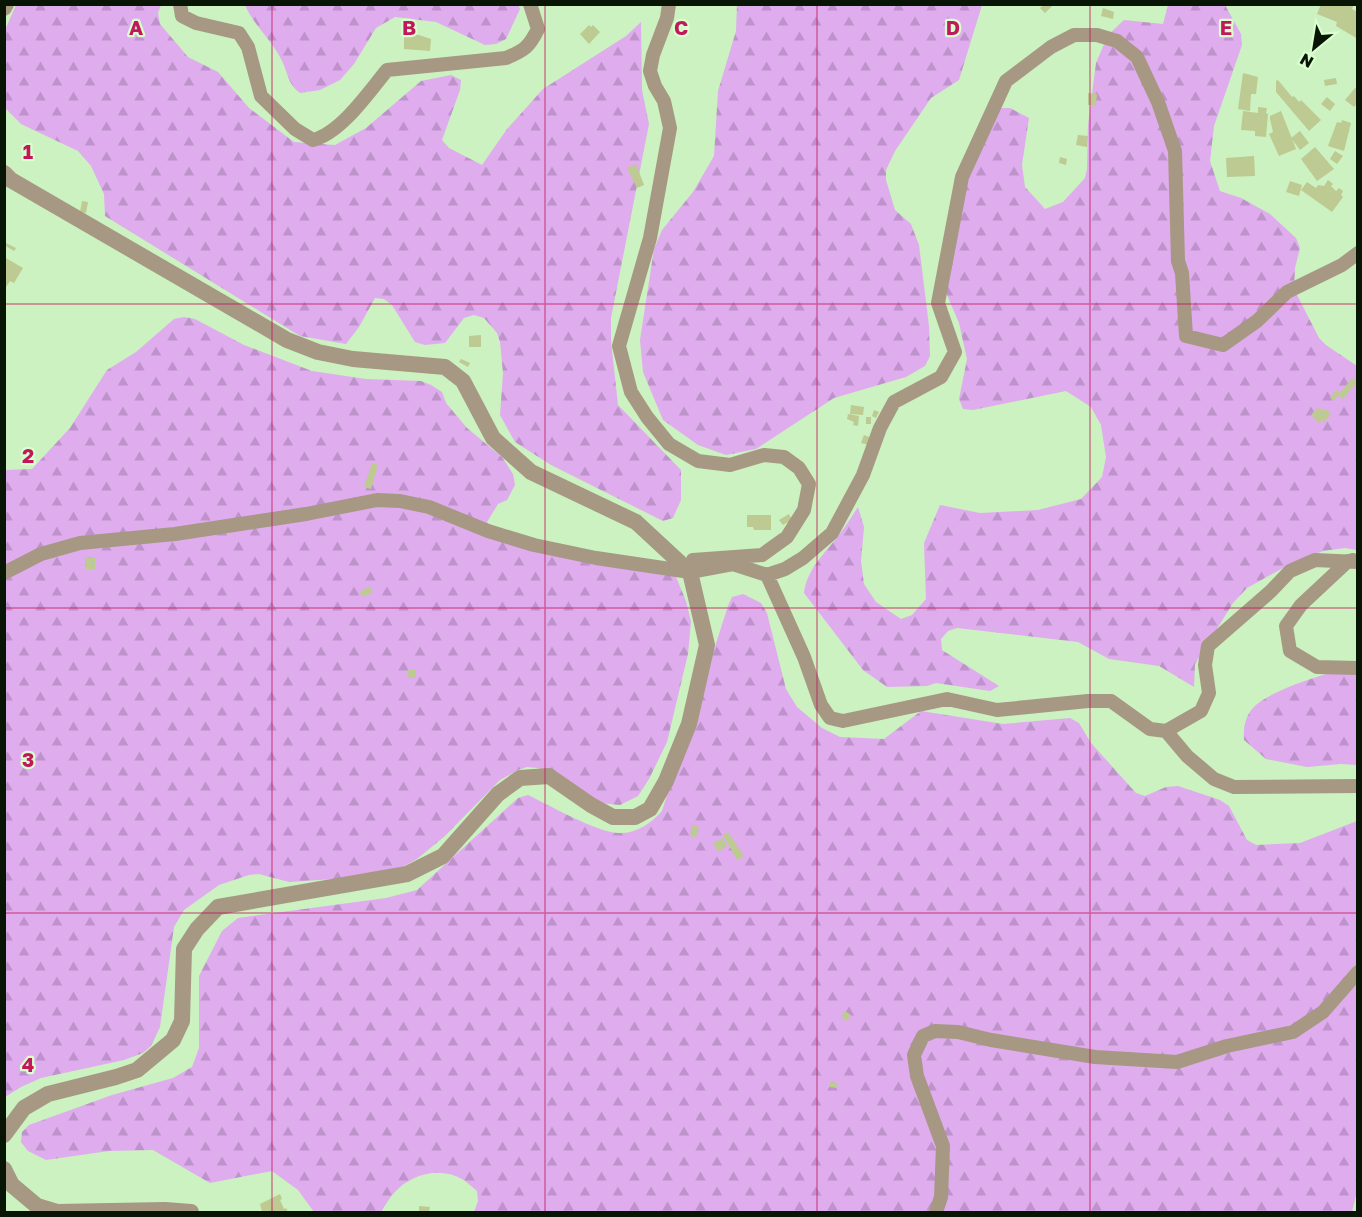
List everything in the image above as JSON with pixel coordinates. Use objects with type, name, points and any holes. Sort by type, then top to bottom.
[{"type":"street","points":[[180,4],[182,16],[196,23],[239,33],[248,47],[261,96],[295,129],[312,140],[322,138],[361,103],[387,70],[506,58],[522,52],[530,45],[538,29],[530,4]]},
{"type":"street","points":[[4,1135],[24,1108],[48,1094],[137,1070],[173,1040],[182,1021],[184,949],[197,929],[218,908],[406,874],[443,856],[498,794],[520,778],[549,776],[613,817],[635,817],[650,809],[666,781],[689,724],[707,645],[690,572],[693,560],[762,555],[787,537],[804,510],[809,484],[799,468],[784,457],[764,455],[730,465],[698,461],[669,444],[647,417],[631,392],[619,346],[650,238],[670,129],[664,101],[654,86],[650,71],[653,55],[667,18],[669,4]]},
{"type":"street","points":[[4,573],[41,554],[80,543],[175,534],[306,514],[377,500],[400,501],[429,507],[488,531],[534,545],[596,558],[690,572],[734,564],[767,575],[785,569],[803,558],[832,533],[863,474],[880,428],[894,402],[941,377],[955,352],[938,303],[962,177],[1006,81],[1074,35],[1098,35],[1117,41],[1137,57],[1158,102],[1175,151],[1178,261],[1182,273],[1186,336],[1223,345],[1257,321],[1287,292],[1342,265],[1358,253]]},
{"type":"street","points":[[4,173],[11,180],[287,340],[318,352],[353,359],[445,367],[463,381],[493,438],[531,472],[636,522],[690,572]]},
{"type":"street","points":[[767,575],[804,657],[821,705],[830,718],[843,721],[947,699],[997,710],[1088,701],[1111,701],[1150,729],[1166,731],[1201,711],[1209,693],[1205,665],[1208,646],[1271,591],[1290,571],[1315,560],[1354,561]]},
{"type":"street","points":[[1354,561],[1301,605],[1286,626],[1290,651],[1317,667],[1358,668]]},
{"type":"street","points":[[1166,731],[1187,756],[1214,779],[1234,787],[1358,786]]},
{"type":"street","points":[[936,1212],[941,1197],[942,1146],[917,1076],[914,1055],[923,1036],[935,1031],[958,1032],[991,1040],[1095,1057],[1177,1062],[1227,1046],[1293,1032],[1323,1012],[1358,972]]},
{"type":"street","points":[[4,1169],[12,1185],[37,1206],[57,1212],[165,1210],[191,1212]]},
{"type":"green space","points":[[518,4],[520,9],[506,39],[496,44],[485,45],[436,22],[395,17],[376,28],[354,64],[340,80],[320,90],[300,93],[293,86],[278,53],[253,20],[245,5]]},
{"type":"green space","points":[[16,5],[161,5],[158,13],[160,24],[188,57],[218,72],[249,108],[294,142],[335,145],[366,128],[421,81],[451,75],[461,80],[460,90],[442,140],[449,148],[482,165],[507,129],[543,89],[626,36],[641,22],[642,90],[649,124],[611,318],[611,341],[618,405],[681,470],[681,500],[673,518],[663,521],[551,465],[515,442],[500,415],[503,373],[500,342],[497,333],[484,318],[474,315],[464,318],[445,343],[425,345],[415,342],[392,305],[384,299],[375,298],[359,327],[346,344],[300,336],[105,216],[104,194],[91,166],[78,151],[21,124],[5,108],[5,30]]},
{"type":"green space","points":[[737,5],[982,5],[959,80],[931,98],[895,151],[886,170],[886,180],[895,210],[911,224],[919,245],[929,326],[930,356],[925,366],[906,377],[834,398],[756,449],[726,455],[698,445],[663,420],[643,372],[640,340],[654,249],[662,230],[693,192],[714,156],[718,91],[736,31]]},
{"type":"green space","points":[[1168,5],[1225,5],[1241,34],[1242,45],[1214,126],[1210,161],[1220,191],[1241,198],[1270,214],[1296,238],[1300,248],[1295,268],[1294,289],[1319,338],[1357,366],[1357,550],[1345,548],[1323,551],[1292,563],[1247,588],[1233,603],[1195,664],[1194,687],[1159,666],[1109,659],[1078,642],[957,628],[948,631],[941,639],[942,650],[999,686],[990,691],[936,683],[927,686],[887,687],[863,670],[804,593],[813,569],[858,507],[864,527],[861,561],[864,584],[876,602],[901,619],[912,615],[926,599],[924,543],[940,505],[980,513],[1038,510],[1081,499],[1102,477],[1106,457],[1101,425],[1091,407],[1066,391],[973,410],[963,409],[959,399],[967,359],[959,323],[947,295],[944,274],[961,190],[1000,108],[1010,108],[1029,118],[1022,165],[1025,187],[1045,209],[1063,202],[1085,178],[1088,125],[1096,63],[1108,35],[1124,20],[1163,24]]},
{"type":"green space","points":[[184,317],[195,319],[244,345],[312,371],[366,379],[421,381],[442,392],[446,403],[467,428],[502,457],[513,474],[515,485],[507,500],[498,504],[487,522],[493,532],[674,572],[686,601],[691,622],[688,654],[667,742],[638,796],[620,805],[599,803],[556,776],[538,768],[527,767],[500,780],[445,836],[417,859],[399,869],[349,878],[289,882],[259,874],[219,885],[184,910],[174,927],[160,1027],[151,1046],[143,1053],[124,1060],[41,1078],[5,1097],[5,470],[32,469],[70,428],[107,370],[136,352],[174,319]]},
{"type":"green space","points":[[743,594],[761,603],[767,613],[786,689],[797,707],[822,728],[840,737],[884,739],[921,711],[1003,724],[1070,718],[1079,723],[1091,743],[1136,793],[1145,796],[1166,787],[1178,786],[1220,800],[1229,806],[1247,840],[1256,845],[1300,843],[1357,821],[1358,1187],[1352,1212],[474,1212],[478,1201],[477,1191],[464,1180],[453,1175],[435,1173],[417,1177],[401,1186],[390,1197],[381,1212],[314,1212],[298,1190],[272,1171],[210,1183],[153,1150],[109,1151],[46,1160],[28,1151],[21,1142],[22,1132],[29,1125],[112,1095],[173,1078],[192,1067],[199,1048],[199,976],[222,931],[238,918],[386,898],[417,890],[518,798],[528,795],[585,823],[609,831],[631,832],[648,824],[662,811],[728,606],[732,597]]},
{"type":"green space","points":[[1357,665],[1357,765],[1307,767],[1266,759],[1244,740],[1244,728],[1248,716],[1260,702],[1286,688]]},
{"type":"building","points":[[1045,4],[1054,4],[1045,13],[1040,8]]},
{"type":"building","points":[[1321,4],[1354,4],[1352,9],[1358,12],[1358,39],[1336,26],[1337,22],[1317,14]]},
{"type":"building","points":[[1103,8],[1114,12],[1113,19],[1101,16]]},
{"type":"building","points":[[589,25],[591,27],[593,25],[600,32],[589,44],[580,34]]},
{"type":"building","points":[[404,34],[431,39],[430,51],[404,49]]},
{"type":"building","points":[[1243,73],[1258,77],[1256,94],[1251,94],[1250,111],[1238,109]]},
{"type":"building","points":[[1336,78],[1337,84],[1325,86],[1324,80]]},
{"type":"building","points":[[1278,80],[1292,97],[1294,96],[1299,102],[1301,100],[1321,120],[1309,131],[1276,92],[1276,81]]},
{"type":"building","points":[[1355,88],[1358,89],[1358,103],[1354,107],[1345,100]]},
{"type":"building","points":[[1088,93],[1097,94],[1096,105],[1088,105]]},
{"type":"building","points":[[1327,97],[1335,104],[1330,111],[1321,104]]},
{"type":"building","points":[[1258,107],[1267,108],[1266,137],[1255,136],[1255,131],[1241,130],[1243,111],[1258,113]]},
{"type":"building","points":[[1281,111],[1296,149],[1279,156],[1269,134],[1273,132],[1270,116]]},
{"type":"building","points":[[1342,120],[1351,123],[1344,151],[1328,146],[1337,122],[1341,123]]},
{"type":"building","points":[[1300,131],[1309,143],[1300,150],[1291,138]]},
{"type":"building","points":[[1078,135],[1088,136],[1087,147],[1076,145]]},
{"type":"building","points":[[1315,147],[1334,169],[1317,181],[1301,159]]},
{"type":"building","points":[[1335,151],[1343,156],[1337,164],[1330,159]]},
{"type":"building","points":[[1254,156],[1255,176],[1227,177],[1226,158]]},
{"type":"building","points":[[1060,157],[1067,159],[1066,165],[1059,163]]},
{"type":"building","points":[[636,164],[644,185],[637,188],[627,168]]},
{"type":"building","points":[[1328,180],[1336,191],[1339,188],[1343,191],[1341,195],[1343,197],[1332,212],[1301,190],[1307,182],[1316,188],[1318,185],[1324,186]]},
{"type":"building","points":[[1290,181],[1302,185],[1299,196],[1286,192]]},
{"type":"building","points":[[82,201],[88,202],[86,213],[80,212]]},
{"type":"building","points":[[4,242],[16,248],[14,251],[4,245]]},
{"type":"building","points":[[4,257],[23,268],[14,283],[10,281],[4,290]]},
{"type":"building","points":[[481,335],[481,347],[469,347],[469,336]]},
{"type":"building","points":[[461,359],[470,363],[468,367],[459,362]]},
{"type":"building","points":[[1352,378],[1357,382],[1343,399],[1338,395],[1334,401],[1330,398],[1336,390],[1340,393]]},
{"type":"building","points":[[851,405],[864,407],[863,415],[850,414]]},
{"type":"building","points":[[1318,407],[1324,411],[1326,409],[1331,414],[1324,422],[1321,420],[1319,423],[1311,415]]},
{"type":"building","points":[[874,410],[879,412],[876,418],[872,416]]},
{"type":"building","points":[[848,414],[859,416],[858,426],[853,425],[854,422],[847,419]]},
{"type":"building","points":[[866,417],[871,417],[871,424],[866,424]]},
{"type":"building","points":[[864,435],[872,438],[869,445],[861,443]]},
{"type":"building","points":[[372,463],[378,465],[371,489],[364,487]]},
{"type":"building","points":[[789,514],[792,520],[783,525],[779,520]]},
{"type":"building","points":[[747,515],[771,515],[771,530],[754,530],[753,527],[747,527]]},
{"type":"building","points":[[95,557],[95,569],[86,569],[85,558]]},
{"type":"building","points":[[370,586],[373,592],[363,597],[360,592]]},
{"type":"building","points":[[415,669],[416,678],[408,678],[407,670]]},
{"type":"building","points":[[692,825],[699,827],[696,837],[690,836]]},
{"type":"building","points":[[728,832],[744,856],[737,860],[723,835]]},
{"type":"building","points":[[723,838],[727,846],[718,852],[713,843]]},
{"type":"building","points":[[845,1011],[851,1015],[847,1021],[841,1017]]},
{"type":"building","points":[[830,1082],[838,1083],[837,1088],[830,1087]]},
{"type":"building","points":[[280,1194],[284,1209],[286,1208],[288,1212],[262,1212],[260,1204]]},
{"type":"building","points":[[419,1206],[430,1207],[429,1212],[419,1212]]}]
